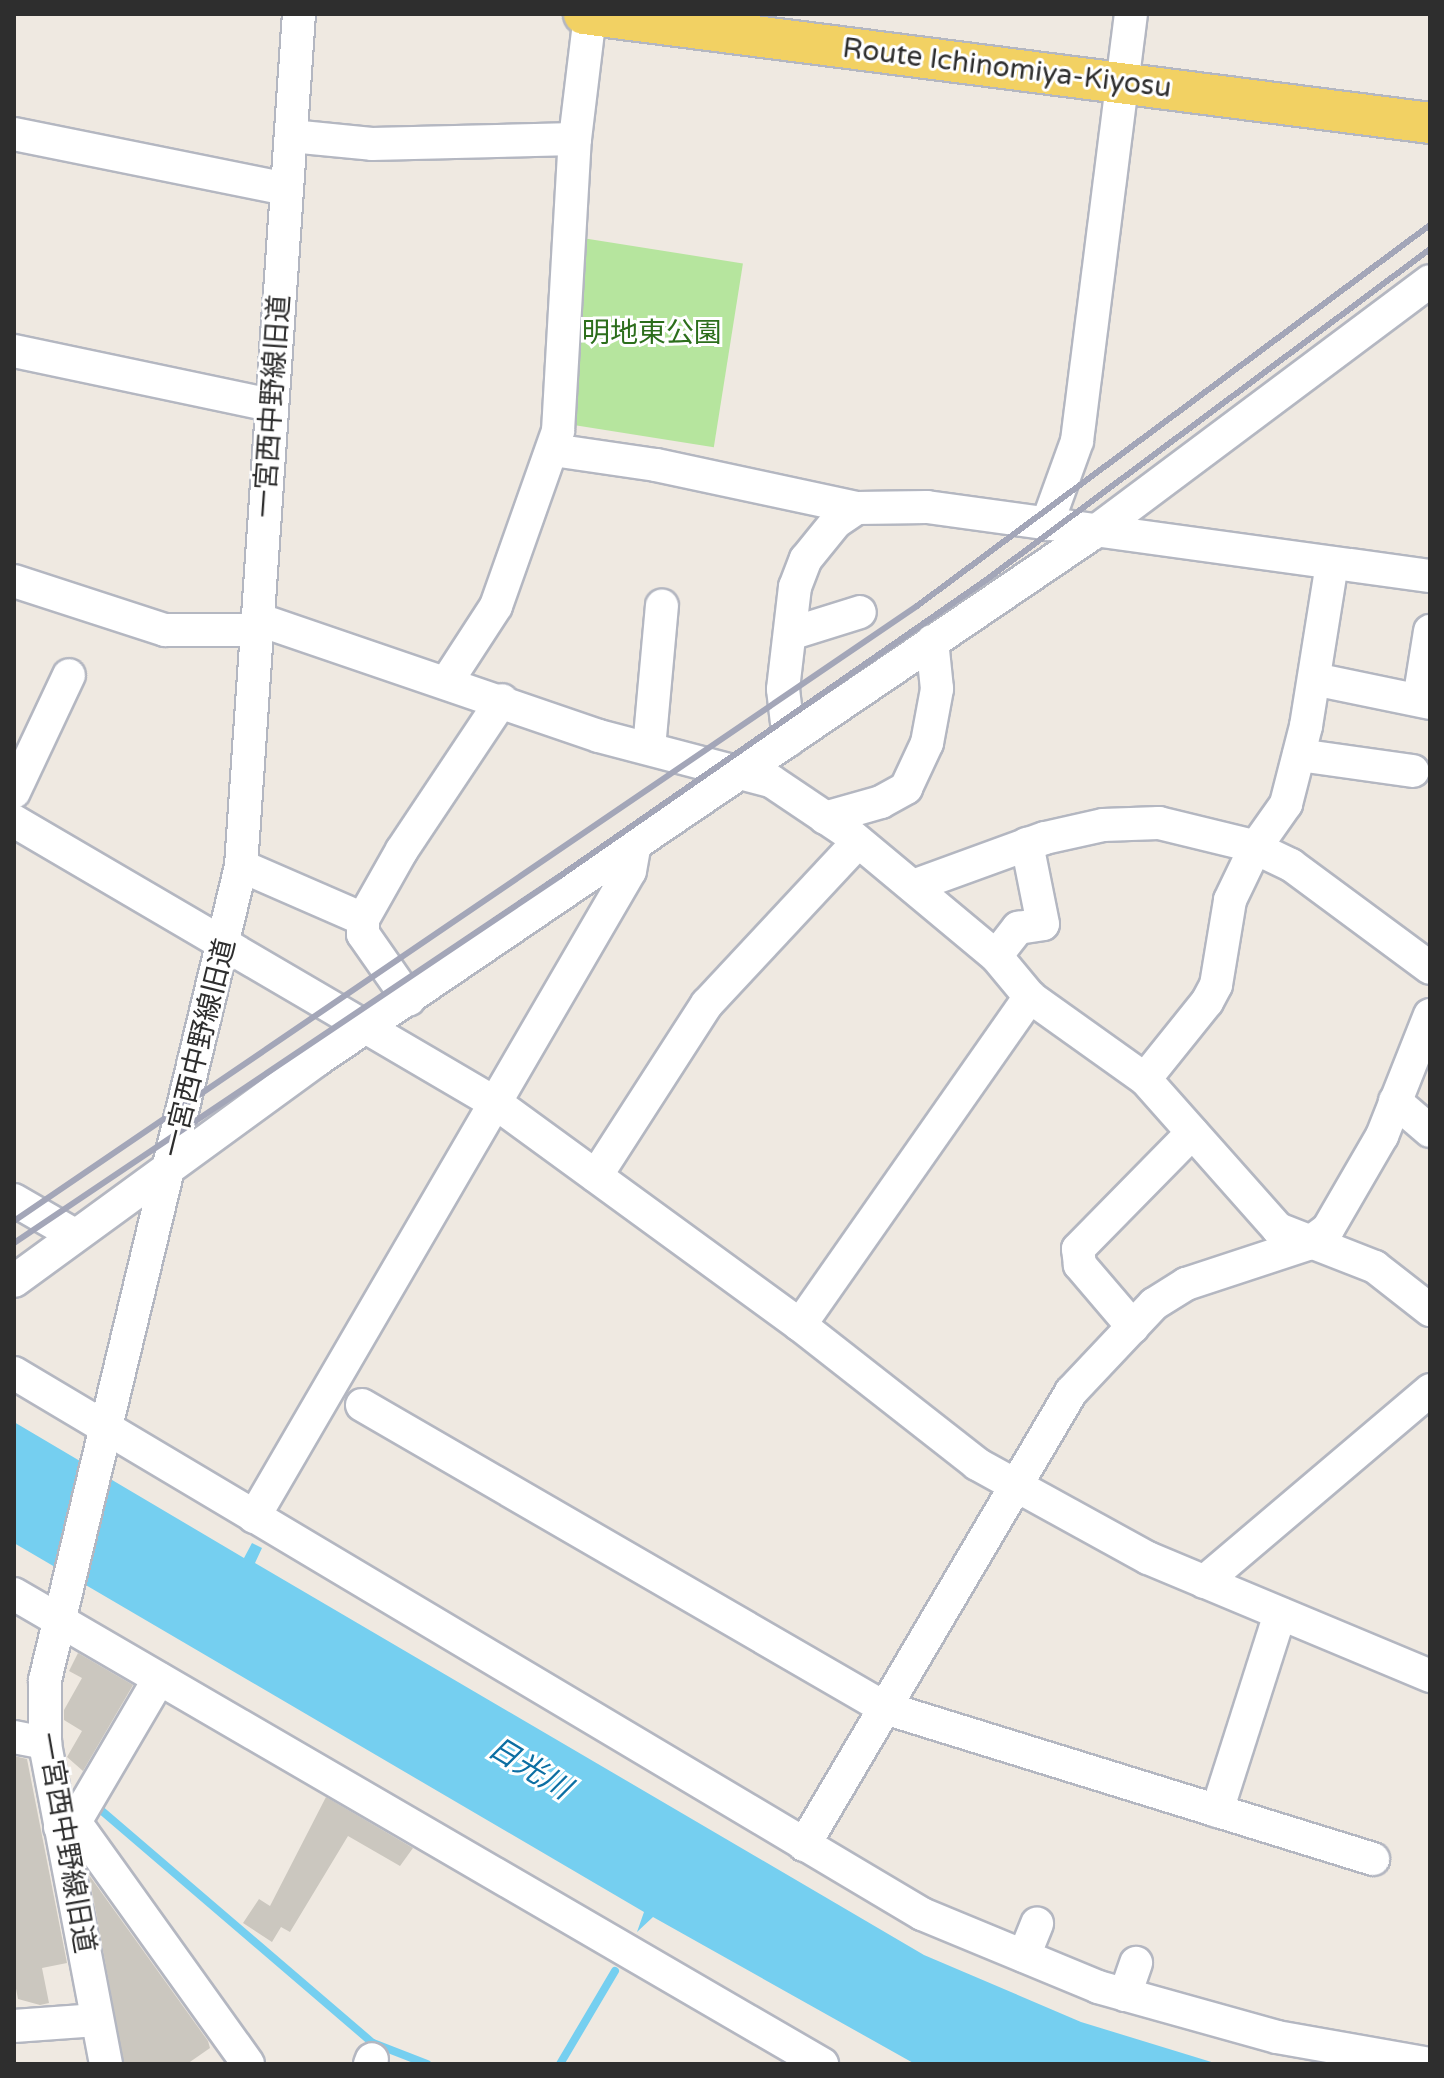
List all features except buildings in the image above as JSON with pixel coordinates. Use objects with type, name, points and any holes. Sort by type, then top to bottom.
[{"type":"main road","name":"Route Ichinomiya-Kiyosu","points":[[584,14],[1430,123]]},
{"type":"street","name":"一宮西中野線旧道","points":[[106,2064],[67,1825],[29,1740],[226,945],[241,866],[299,14]]},
{"type":"street","points":[[1047,524],[1077,441],[1131,14]]},
{"type":"street","points":[[448,680],[496,606],[558,431],[575,139],[590,15]]},
{"type":"street","points":[[14,134],[286,189]]},
{"type":"street","points":[[291,136],[372,144],[575,139]]},
{"type":"street","points":[[14,1281],[73,1234],[370,1027],[1092,534],[1430,281]]},
{"type":"street","points":[[14,351],[271,405]]},
{"type":"street","points":[[553,450],[656,465],[857,508],[927,507],[1047,524],[1092,534],[1430,576]]},
{"type":"street","points":[[789,740],[783,689],[790,634],[788,613],[806,559],[836,522],[857,508]]},
{"type":"street","points":[[1145,1079],[1216,985],[1230,900],[1255,848],[1286,804],[1314,679],[1332,563]]},
{"type":"street","points":[[14,581],[165,630],[257,624],[448,680],[599,736],[745,770],[825,818],[858,842],[996,956],[1030,997],[1145,1079],[1278,1229],[1308,1244],[1375,1267],[1430,1310]]},
{"type":"street","points":[[649,748],[662,606]]},
{"type":"street","points":[[790,634],[860,612]]},
{"type":"street","points":[[1314,679],[1424,702],[1430,631]]},
{"type":"street","points":[[825,818],[881,802],[906,788],[927,743],[937,689],[932,641]]},
{"type":"street","points":[[14,792],[69,675]]},
{"type":"street","points":[[409,1000],[363,934],[363,919],[402,850],[502,700]]},
{"type":"street","points":[[1299,755],[1413,771]]},
{"type":"street","points":[[14,821],[497,1104],[800,1325],[977,1464],[1204,1582],[1430,1676]]},
{"type":"street","points":[[913,886],[1027,844],[1103,825],[1159,823],[1255,848],[1291,865],[1430,968]]},
{"type":"street","points":[[596,1176],[707,1004],[858,842]]},
{"type":"street","points":[[996,956],[1018,928],[1043,924],[1027,844]]},
{"type":"street","points":[[254,1517],[630,871],[634,848]]},
{"type":"street","points":[[241,866],[363,919]]},
{"type":"street","points":[[800,1325],[1030,997]]},
{"type":"street","points":[[804,1845],[1071,1392],[1154,1304],[1186,1284],[1308,1244],[1336,1216],[1395,1101],[1430,1015]]},
{"type":"street","points":[[1395,1101],[1430,1131]]},
{"type":"street","points":[[1133,1327],[1080,1265],[1078,1249],[1192,1133]]},
{"type":"street","points":[[14,1200],[73,1234]]},
{"type":"street","points":[[14,1373],[922,1914],[1125,1995],[1277,2037],[1430,2064]]},
{"type":"street","points":[[1204,1582],[1430,1390]]},
{"type":"street","points":[[362,1405],[885,1708],[1373,1859]]},
{"type":"street","points":[[14,1594],[822,2064]]},
{"type":"street","points":[[1217,1811],[1280,1614]]},
{"type":"street","points":[[159,1679],[67,1825],[248,2064]]},
{"type":"street","points":[[1024,1956],[1037,1923]]},
{"type":"street","points":[[1125,1995],[1136,1963]]},
{"type":"street","points":[[14,2026],[97,2020]]},
{"type":"green space","name":"明地東公園","points":[[576,237],[743,263],[714,447],[547,421]]},
{"type":"water","name":"日光川","points":[[14,1422],[244,1558],[252,1543],[262,1548],[255,1563],[924,1955],[1081,2022],[1218,2064],[915,2064],[653,1917],[637,1932],[644,1912],[14,1543]]},
{"type":"waterway","points":[[95,1805],[373,2043],[427,2064]]},
{"type":"waterway","points":[[560,2064],[615,1971]]},
{"type":"railway","points":[[14,1221],[917,606],[1430,225]]},
{"type":"railway","points":[[14,1243],[560,876],[986,580],[1430,249]]}]
